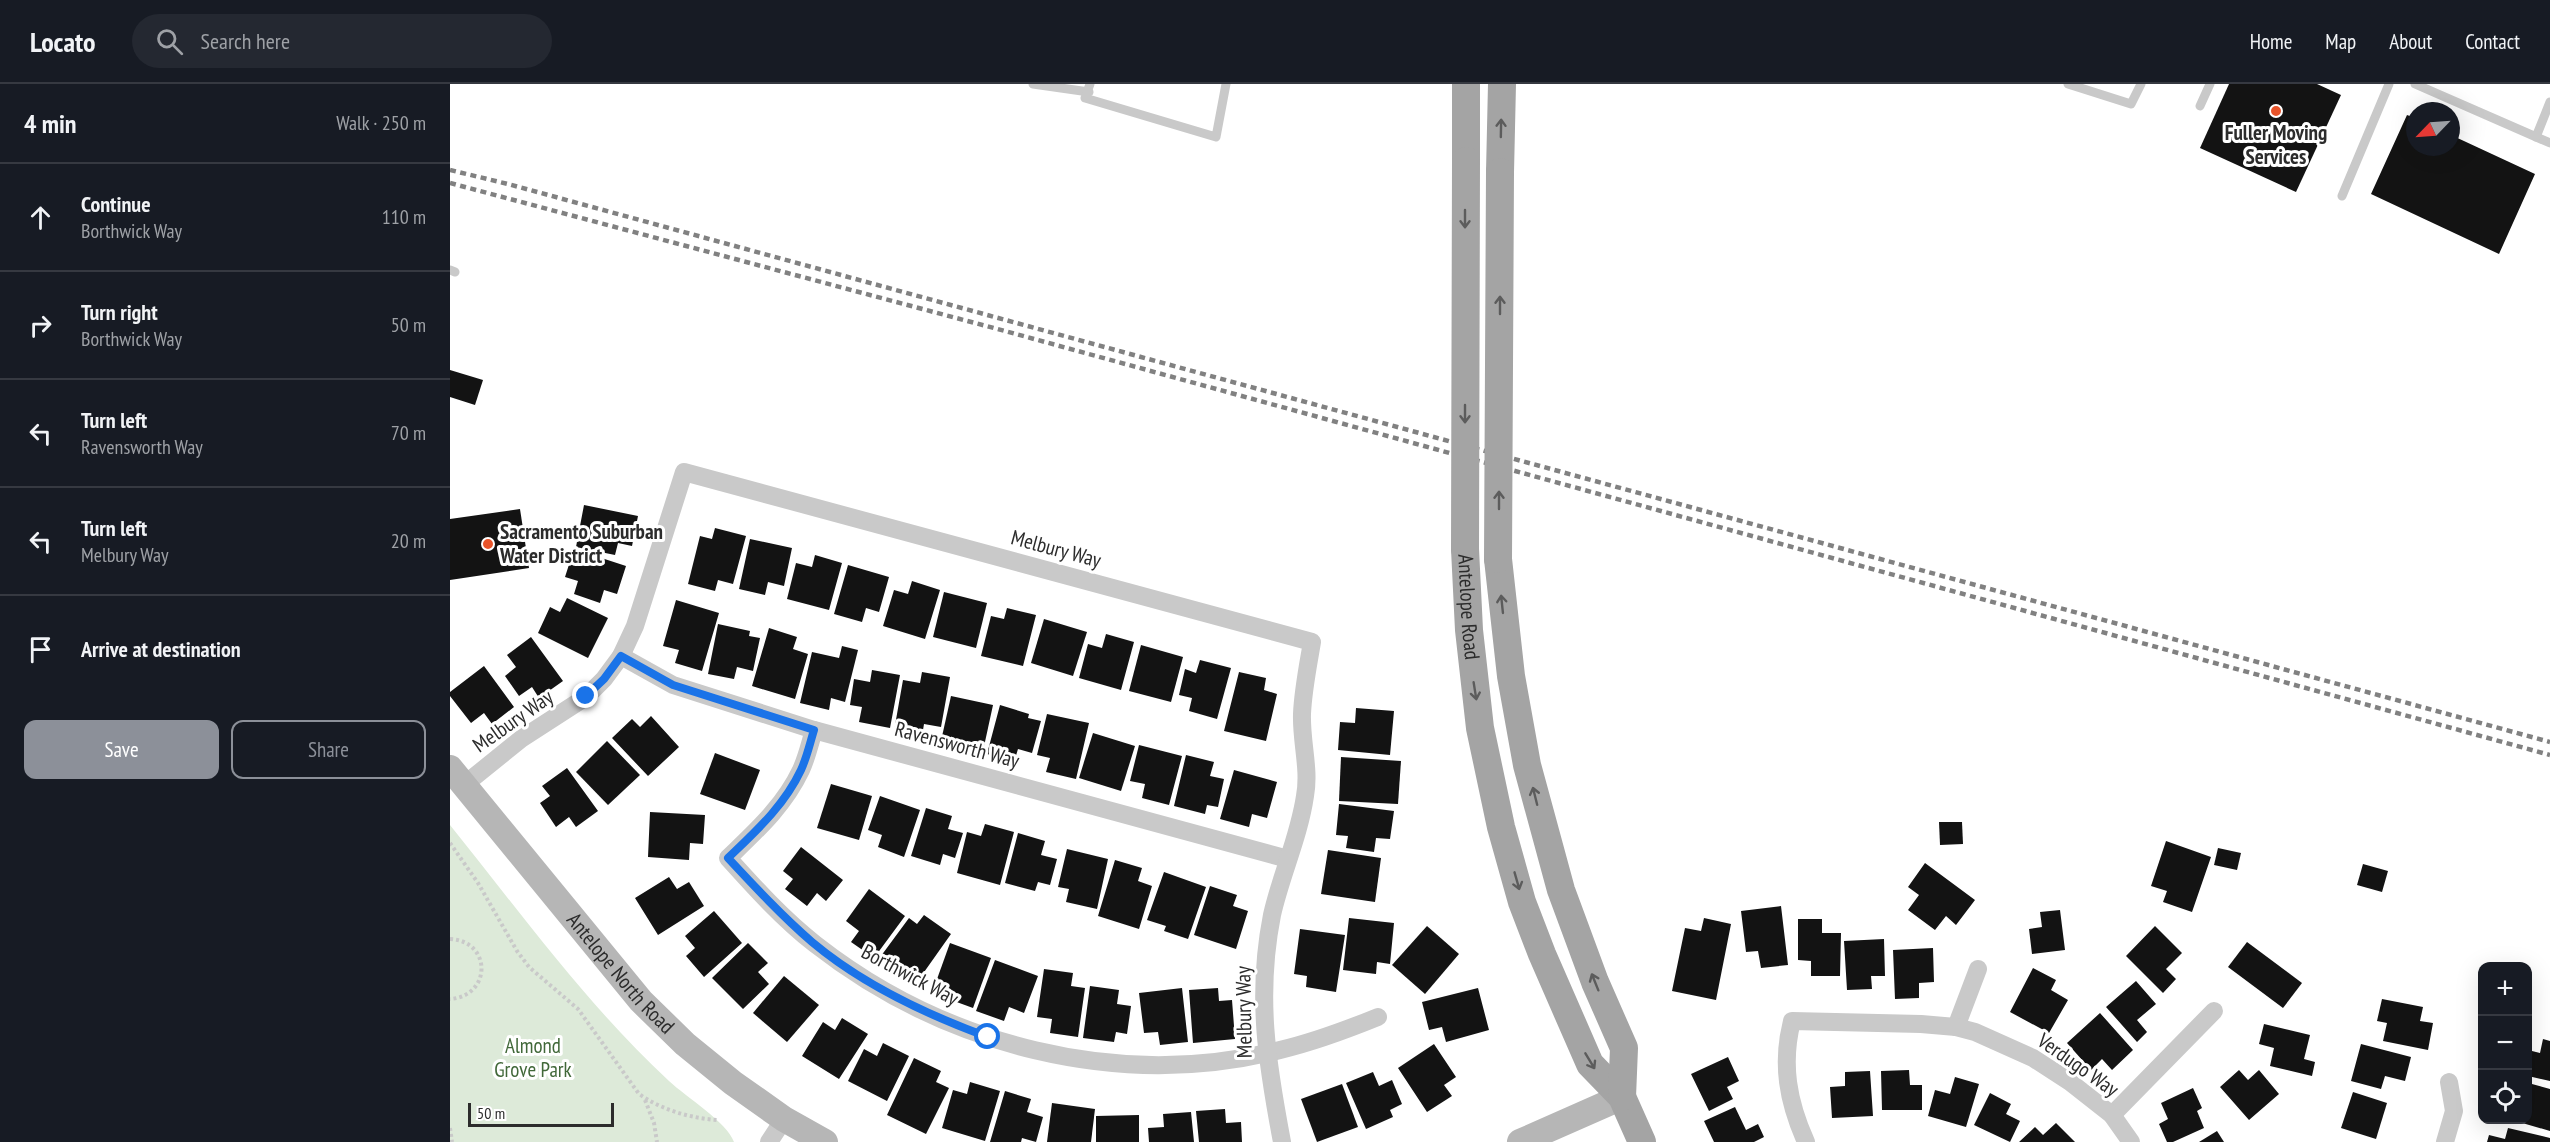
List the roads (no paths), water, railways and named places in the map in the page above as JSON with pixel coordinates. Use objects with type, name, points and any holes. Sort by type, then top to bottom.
[{"type":"main road","name":"Antelope Road","points":[[1466,84],[1465,588],[1480,728],[1501,827],[1522,902],[1542,954],[1590,1064],[1622,1097],[1642,1142]]},
{"type":"main road","name":"Antelope Road","points":[[1502,84],[1498,559],[1511,676],[1527,765],[1561,890],[1591,972],[1624,1048],[1622,1097]]},
{"type":"main road","name":"Antelope North Road","points":[[457,777],[641,1001],[693,1051],[733,1083],[784,1119],[825,1142]]},
{"type":"main road","points":[[1520,1142],[1622,1097]]},
{"type":"street","name":"Melbury Way","points":[[457,777],[521,739],[586,696],[604,679],[621,656],[635,626],[684,472],[1312,642],[1302,716],[1306,794],[1300,824],[1272,915],[1266,953],[1263,1007],[1266,1053],[1282,1142]]},
{"type":"street","name":"Ravensworth Way","points":[[621,656],[673,685],[814,730],[1288,859]]},
{"type":"street","name":"Borthwick Way","points":[[814,730],[802,768],[788,795],[768,819],[728,858],[771,904],[813,943],[851,971],[900,1000],[943,1021],[1034,1050],[1080,1059],[1128,1064],[1185,1064],[1266,1053]]},
{"type":"street","points":[[1956,1027],[1978,969]]},
{"type":"street","points":[[2112,1115],[2214,1011]]},
{"type":"street","points":[[1266,1053],[1334,1035],[1378,1017]]},
{"type":"street","name":"Verdugo Way","points":[[1806,1142],[1789,1099],[1785,1067],[1792,1021],[1921,1024],[1956,1027],[1975,1032],[2033,1058],[2112,1115],[2131,1142]]},
{"type":"street","points":[[2445,1142],[2454,1111],[2449,1082]]},
{"type":"street","points":[[769,1142],[784,1119]]},
{"type":"lane","points":[[1033,84],[1090,88],[1085,98],[1216,136],[1227,84]]},
{"type":"lane","points":[[2068,84],[2132,104],[2141,84]]},
{"type":"lane","points":[[2200,106],[2210,84]]},
{"type":"lane","points":[[2342,196],[2389,84]]},
{"type":"lane","points":[[2415,84],[2550,143]]},
{"type":"lane","points":[[2536,137],[2550,102]]},
{"type":"railway","points":[[450,170],[2550,742]]},
{"type":"railway","points":[[450,183],[1005,331],[2550,755]]},
{"type":"place","name":"Fuller Moving Services","points":[[2276,111]]},
{"type":"place","name":"Sacramento Suburban Water District","points":[[488,544]]},
{"type":"park label","name":"Almond Grove Park","points":[[533,1058]]}]
